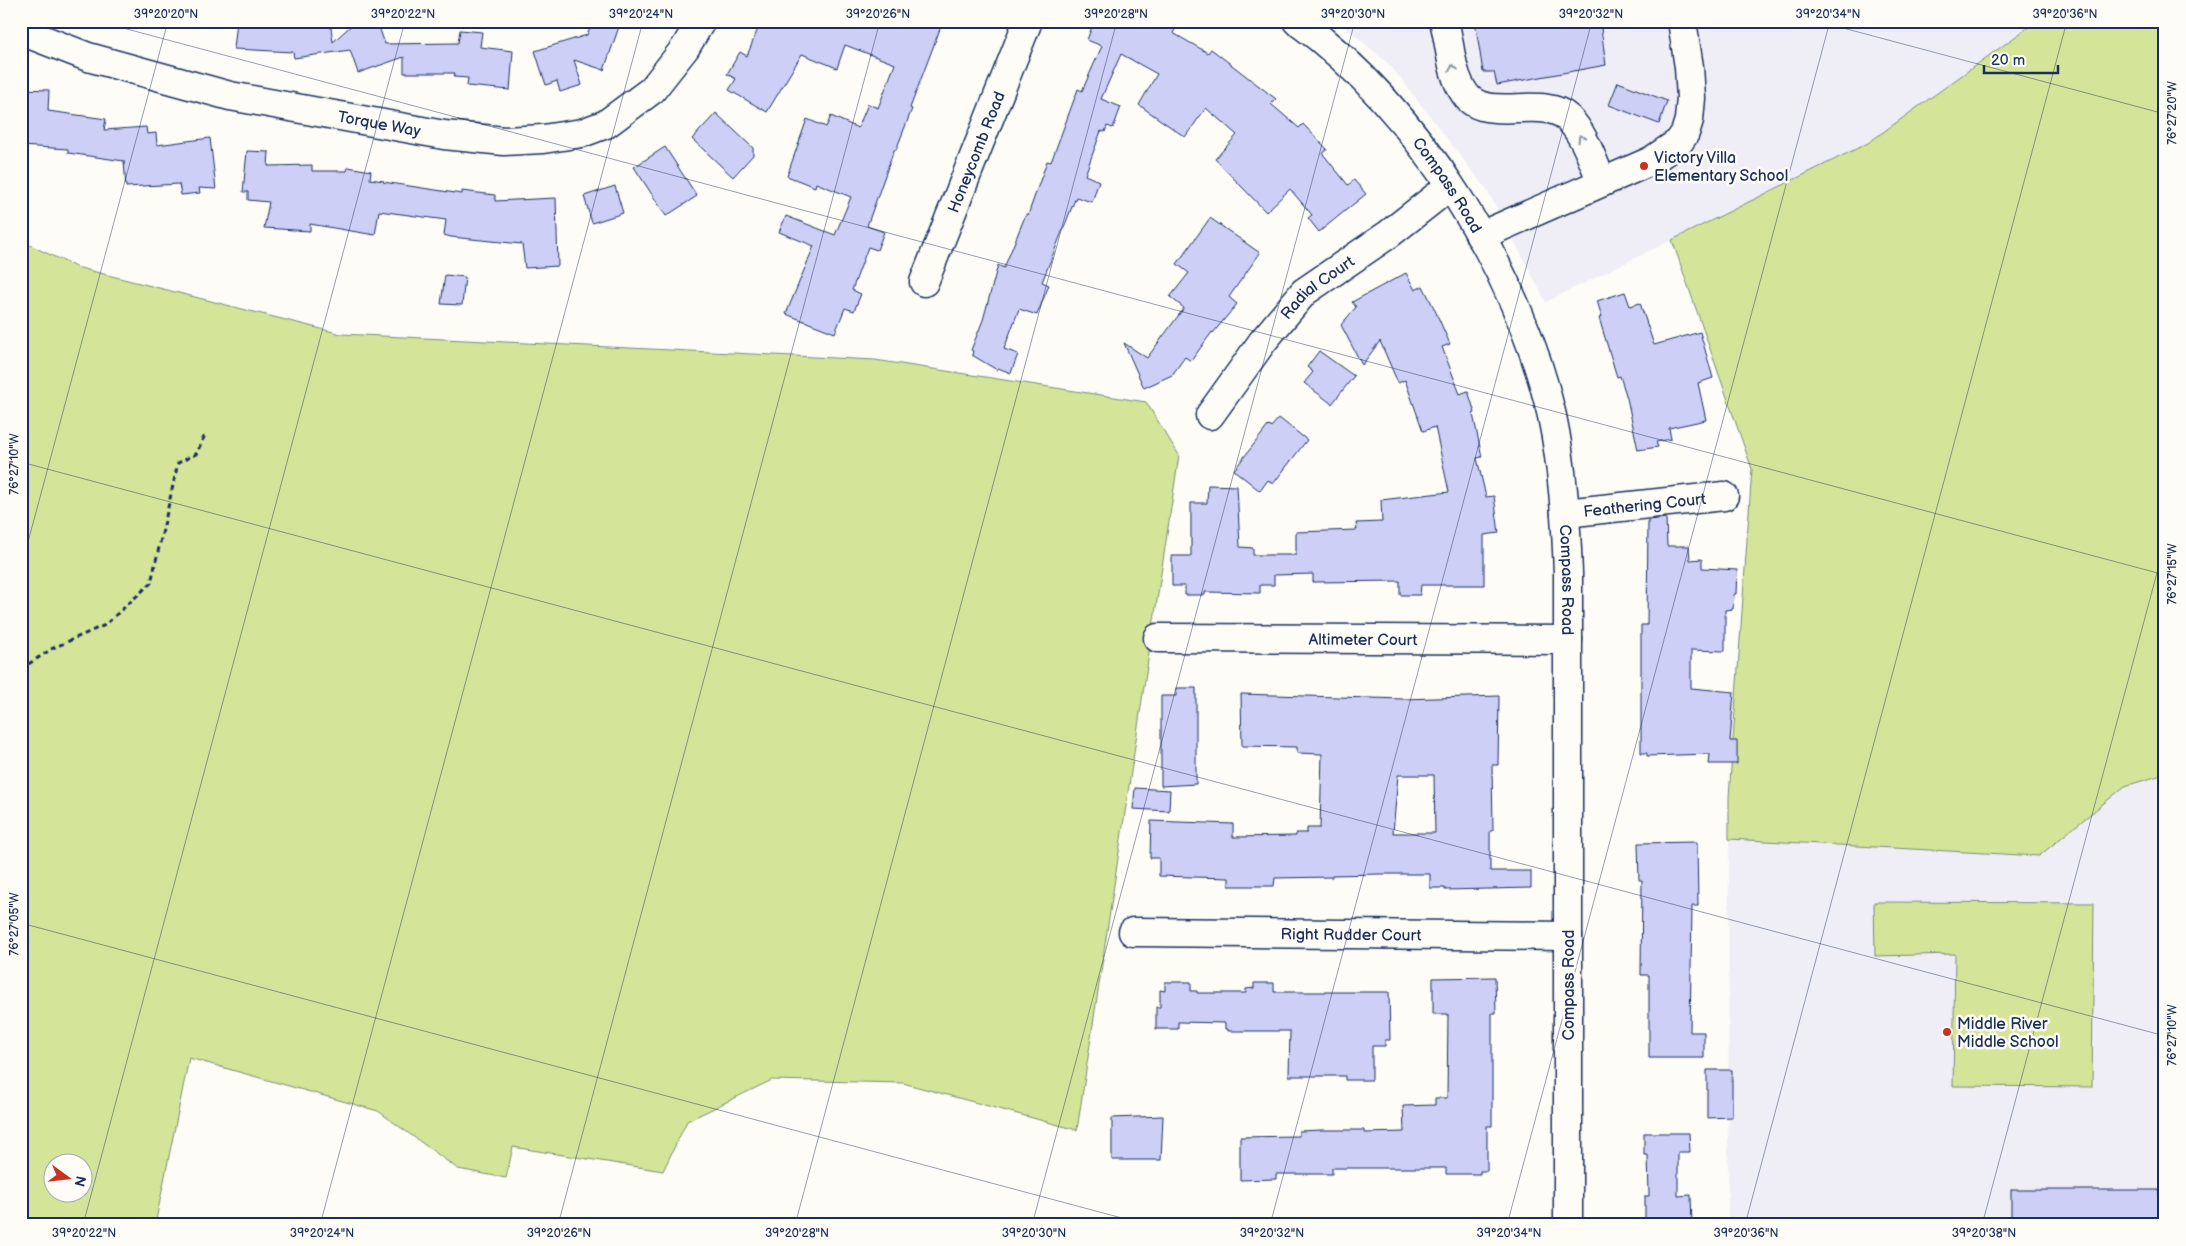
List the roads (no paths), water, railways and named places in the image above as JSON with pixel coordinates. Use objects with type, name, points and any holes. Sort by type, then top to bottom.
[{"type":"street","name":"Torque Way","points":[[21,30],[88,57],[230,96],[435,134],[504,142],[582,133],[606,124],[652,90],[685,48],[701,21]]},
{"type":"street","name":"Honeycomb Road","points":[[924,282],[1028,21]]},
{"type":"street","name":"Compass Road","points":[[1297,21],[1316,35],[1391,108],[1428,154],[1450,186],[1506,284],[1539,367],[1560,457],[1566,514],[1568,640],[1568,1225]]},
{"type":"street","points":[[1444,21],[1454,75],[1466,96],[1480,105],[1557,111],[1568,118],[1583,141],[1602,182]]},
{"type":"street","points":[[1480,236],[1651,161],[1669,149],[1685,133],[1689,120],[1691,98],[1689,67],[1682,21]]},
{"type":"street","name":"Radial Court","points":[[1210,416],[1263,341],[1304,292],[1389,234],[1450,186]]},
{"type":"street","name":"Feathering Court","points":[[1566,514],[1724,496]]},
{"type":"street","name":"Altimeter Court","points":[[1158,638],[1568,640]]},
{"type":"street","name":"Right Rudder Court","points":[[1133,932],[1568,936]]},
{"type":"place","name":"Victory Villa Elementary School","points":[[1644,166]]},
{"type":"place","name":"Middle River Middle School","points":[[1947,1032]]}]
